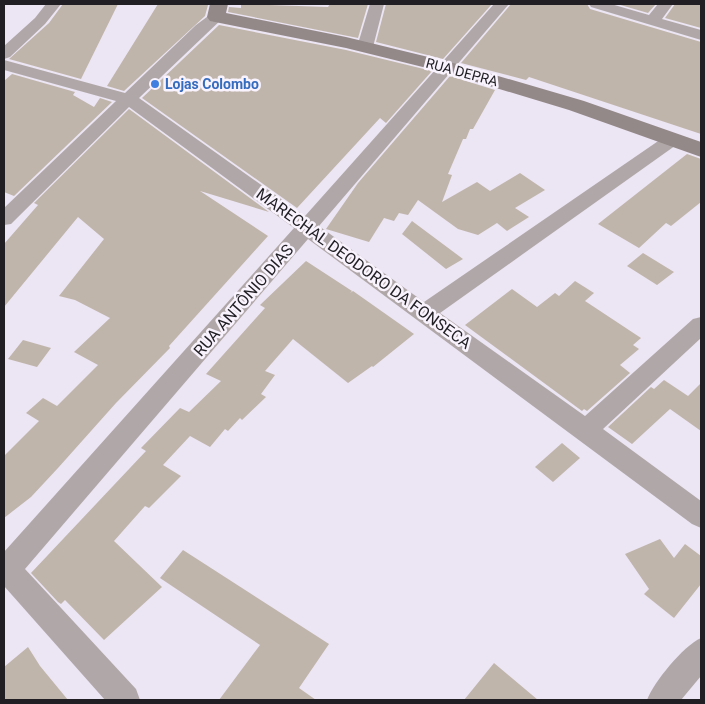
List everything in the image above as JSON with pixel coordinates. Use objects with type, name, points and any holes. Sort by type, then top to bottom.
[{"type":"street","points":[[4,54],[40,21],[54,4]]},
{"type":"street","points":[[365,47],[377,4]]},
{"type":"street","name":"RUA ANTÔNIO DIAS","points":[[5,569],[502,4]]},
{"type":"street","points":[[596,4],[701,35]]},
{"type":"street","points":[[653,20],[666,4]]},
{"type":"street","points":[[4,219],[218,10]]},
{"type":"street","name":"RUA DEPRA","points":[[218,10],[365,47],[572,103],[701,150]]},
{"type":"street","name":"MARECHAL DEODORO DA FONSECA","points":[[4,65],[129,99],[425,312],[701,516]]},
{"type":"street","points":[[425,312],[673,139]]},
{"type":"street","points":[[586,430],[701,325]]},
{"type":"street","points":[[5,569],[125,700]]},
{"type":"street","points":[[662,700],[701,653]]},
{"type":"building","points":[[63,4],[118,4],[81,79],[9,59],[49,23]]},
{"type":"building","points":[[158,4],[208,5],[205,16],[124,91],[107,86]]},
{"type":"building","points":[[241,4],[328,7],[330,4],[368,4],[358,38],[228,12],[229,7],[241,8]]},
{"type":"building","points":[[386,4],[492,4],[443,59],[376,42]]},
{"type":"building","points":[[511,4],[587,4],[590,9],[701,42],[701,134],[529,77],[526,80],[461,63]]},
{"type":"building","points":[[617,4],[656,4],[648,13]]},
{"type":"building","points":[[675,4],[701,4],[701,28],[665,18]]},
{"type":"building","points":[[219,25],[346,50],[432,71],[386,123],[380,118],[297,208],[142,98]]},
{"type":"building","points":[[12,74],[75,92],[73,95],[94,107],[100,98],[112,102],[14,196],[4,192],[4,81]]},
{"type":"building","points":[[450,76],[495,90],[473,129],[470,129],[466,139],[463,139],[448,174],[452,175],[442,202],[477,182],[490,191],[520,173],[545,190],[515,208],[529,217],[507,231],[497,223],[478,235],[458,229],[418,200],[408,215],[399,213],[394,221],[384,218],[369,242],[326,229],[358,183]]},
{"type":"building","points":[[129,109],[269,212],[200,191],[268,236],[169,346],[170,348],[116,403],[31,497],[4,518],[4,456],[39,421],[26,413],[43,398],[57,406],[98,365],[74,352],[110,318],[75,300],[59,296],[104,239],[78,217],[4,307],[4,244],[38,205],[34,203]]},
{"type":"building","points":[[687,154],[701,159],[701,202],[671,226],[666,223],[639,248],[598,224]]},
{"type":"building","points":[[412,221],[463,259],[446,269],[402,234]]},
{"type":"building","points":[[643,253],[674,272],[657,285],[627,266]]},
{"type":"building","points":[[306,261],[352,291],[350,293],[353,291],[414,334],[373,367],[348,383],[293,339],[265,371],[275,375],[261,394],[266,397],[242,420],[240,418],[228,431],[225,429],[210,447],[190,436],[163,465],[181,476],[149,508],[145,506],[114,541],[162,587],[104,640],[65,600],[61,604],[58,602],[31,573],[146,451],[141,448],[180,408],[189,412],[221,381],[206,374],[265,308],[260,305]]},
{"type":"building","points":[[575,281],[594,293],[585,301],[641,338],[633,345],[639,349],[620,365],[630,373],[587,411],[584,409],[582,411],[465,325],[512,289],[537,307],[555,293],[559,296]]},
{"type":"building","points":[[23,340],[51,348],[37,367],[8,359]]},
{"type":"building","points":[[664,380],[688,396],[701,383],[701,431],[670,409],[632,444],[608,427],[651,387],[654,389]]},
{"type":"building","points":[[562,443],[580,458],[553,482],[535,467]]},
{"type":"building","points":[[660,539],[674,558],[685,544],[701,556],[701,584],[674,618],[644,594],[649,589],[625,554]]},
{"type":"building","points":[[183,550],[329,644],[299,688],[316,700],[219,700],[260,645],[160,578]]},
{"type":"building","points":[[28,647],[40,666],[68,700],[4,700],[4,667]]},
{"type":"building","points":[[494,663],[538,700],[464,700]]},
{"type":"place","name":"Lojas Colombo","points":[[155,84]]}]
